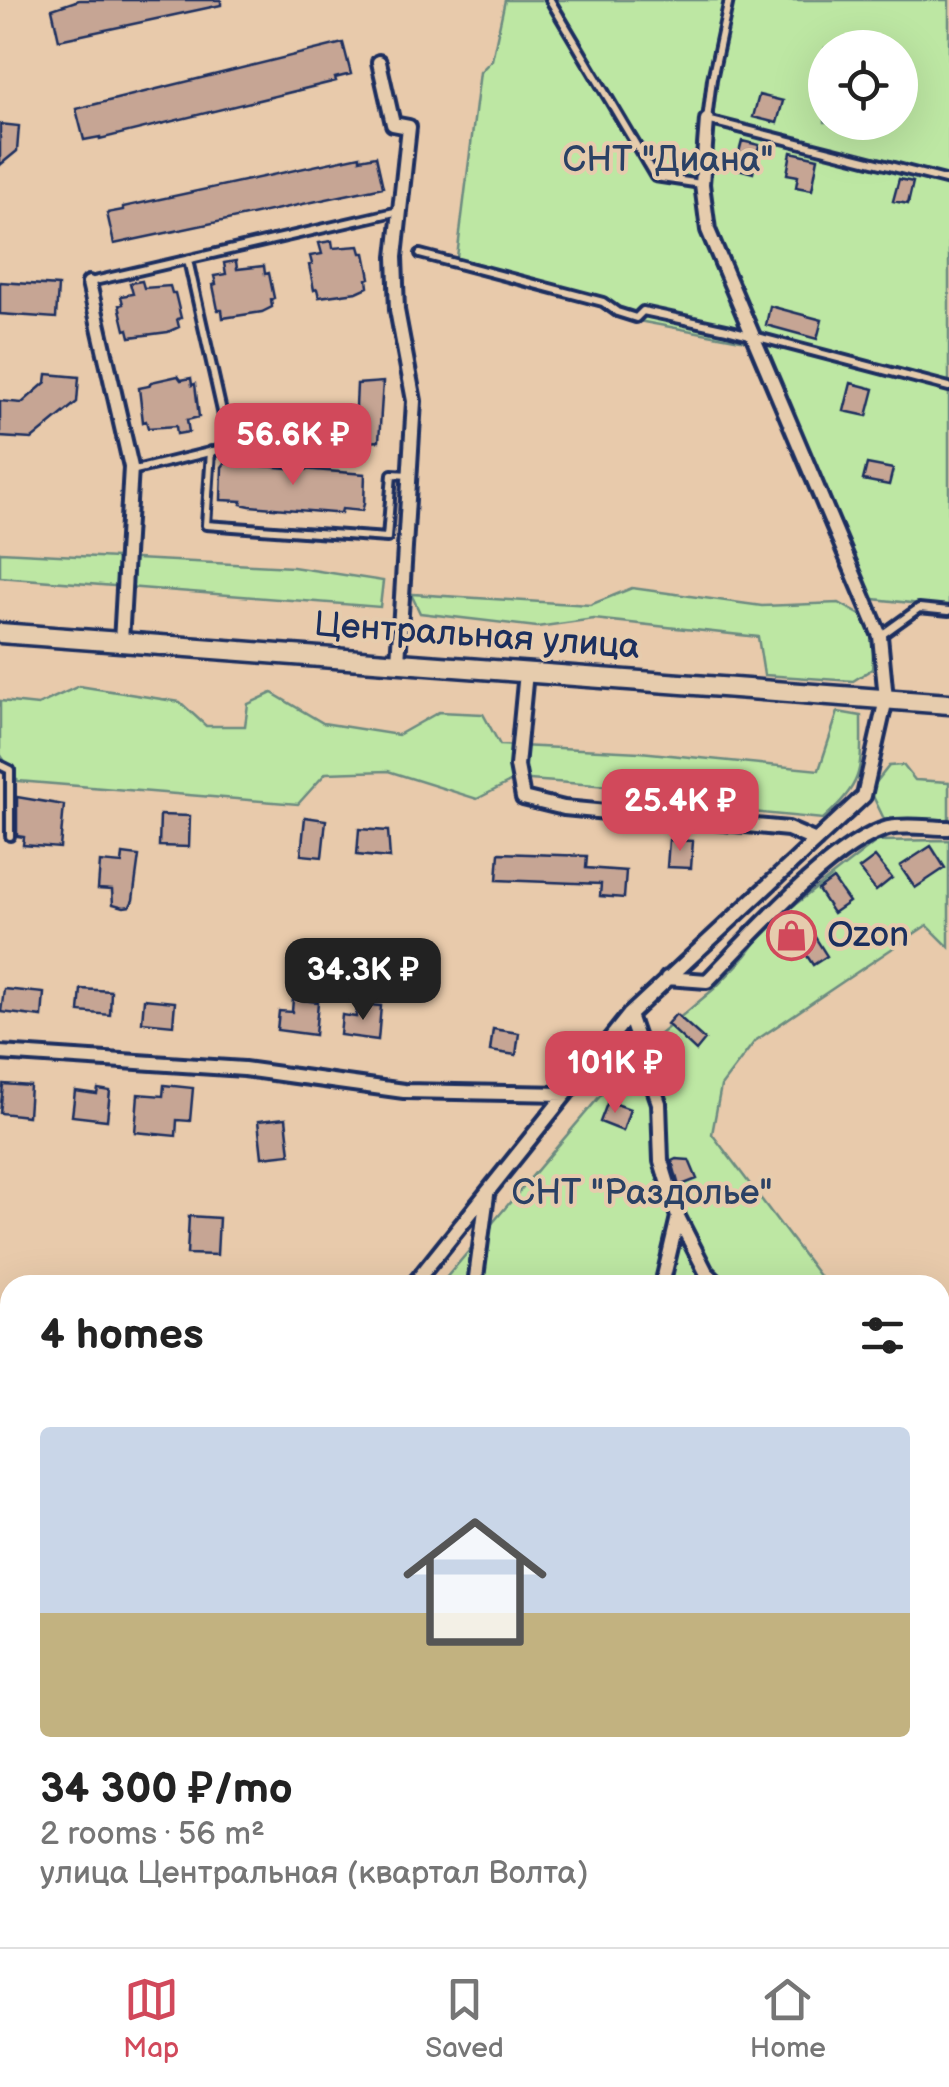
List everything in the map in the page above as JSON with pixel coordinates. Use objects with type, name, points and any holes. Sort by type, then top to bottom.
[{"type":"street","points":[[379,62],[393,124],[410,127],[395,256],[396,310],[414,401],[398,662]]},
{"type":"street","points":[[421,1275],[629,1015],[864,796],[886,699],[880,636],[708,230],[702,184],[707,120]]},
{"type":"street","points":[[89,282],[131,471],[121,642]]},
{"type":"street","name":"Центральная улица","points":[[0,633],[949,704]]},
{"type":"street","points":[[526,672],[517,766],[522,798],[564,808],[788,829],[816,841]]},
{"type":"street","points":[[667,978],[707,981],[792,896],[866,836],[892,826],[949,828]]},
{"type":"street","points":[[629,1015],[659,1103],[661,1162],[678,1217],[709,1275]]},
{"type":"street","points":[[0,1053],[244,1070],[404,1091],[566,1094]]},
{"type":"street","points":[[476,1275],[488,1192]]},
{"type":"street","points":[[664,1275],[678,1217]]},
{"type":"lane","points":[[550,0],[656,177],[702,184]]},
{"type":"lane","points":[[729,0],[707,120],[949,181]]},
{"type":"lane","points":[[89,282],[400,211]]},
{"type":"lane","points":[[420,254],[603,302],[636,318],[642,311],[949,387]]},
{"type":"lane","points":[[131,471],[230,446],[188,260]]},
{"type":"lane","points":[[212,451],[206,525],[387,538],[392,474],[410,475]]},
{"type":"lane","points":[[880,636],[919,608],[949,612]]},
{"type":"lane","points":[[0,765],[10,770],[10,836]]},
{"type":"green space","name":"СНТ \"Диана\"","points":[[505,0],[949,0],[949,607],[855,597],[746,341],[617,317],[602,305],[456,265],[480,72],[492,60]]},
{"type":"green space","points":[[0,552],[293,567],[383,581],[380,607],[0,577]]},
{"type":"green space","points":[[632,588],[762,606],[839,603],[871,621],[875,630],[872,669],[853,681],[764,675],[758,637],[594,619],[537,627],[420,613],[411,594],[590,605]]},
{"type":"green space","points":[[79,686],[180,702],[206,726],[245,726],[248,704],[272,693],[323,723],[398,735],[439,712],[483,714],[500,745],[640,752],[819,770],[838,712],[861,716],[860,763],[847,795],[823,819],[640,801],[635,788],[516,779],[477,799],[388,771],[326,773],[298,804],[18,781],[0,754],[0,701],[38,705]]},
{"type":"green space","points":[[903,765],[915,780],[949,782],[949,824],[885,821],[870,790],[889,766]]},
{"type":"green space","name":"СНТ \"Раздолье\"","points":[[949,840],[949,947],[927,925],[755,1041],[721,1086],[712,1134],[818,1275],[448,1275],[634,1056],[715,988],[770,924],[877,841]]},
{"type":"building","points":[[79,0],[221,0],[221,5],[59,40],[52,9]]},
{"type":"building","points":[[343,43],[351,74],[335,78],[336,81],[84,140],[76,109]]},
{"type":"building","points":[[759,95],[783,101],[777,123],[753,117]]},
{"type":"building","points":[[0,124],[19,126],[17,151],[0,165]]},
{"type":"building","points":[[742,141],[759,145],[753,173],[735,168]]},
{"type":"building","points":[[791,152],[818,158],[812,190],[796,187],[798,176],[787,174]]},
{"type":"building","points":[[360,156],[376,156],[383,187],[114,244],[107,213],[123,207]]},
{"type":"building","points":[[899,179],[913,182],[908,204],[893,201]]},
{"type":"building","points":[[332,241],[333,248],[359,246],[361,253],[365,253],[368,287],[319,297],[317,289],[314,290],[310,256],[322,254],[319,243]]},
{"type":"building","points":[[236,261],[237,269],[264,266],[274,298],[272,307],[223,318],[222,310],[218,310],[214,276],[226,274],[224,263]]},
{"type":"building","points":[[142,281],[144,288],[170,286],[181,318],[177,319],[179,327],[130,337],[119,305],[123,304],[121,296],[133,294],[130,283]]},
{"type":"building","points":[[0,282],[58,286],[56,318],[0,314]]},
{"type":"building","points":[[770,306],[822,320],[817,339],[766,325]]},
{"type":"building","points":[[47,374],[79,377],[77,402],[32,439],[0,437],[0,401],[22,403],[46,382]]},
{"type":"building","points":[[178,376],[181,380],[191,378],[192,385],[195,384],[199,417],[187,420],[189,432],[177,434],[176,426],[148,428],[143,422],[139,388]]},
{"type":"building","points":[[383,382],[379,441],[347,444],[346,432],[355,429],[357,384]]},
{"type":"building","points":[[851,383],[874,389],[867,416],[844,411]]},
{"type":"building","points":[[225,463],[365,474],[362,511],[342,509],[341,513],[333,513],[221,500]]},
{"type":"building","points":[[867,464],[893,469],[889,485],[863,480]]},
{"type":"building","points":[[17,797],[64,805],[60,848],[23,845],[24,837],[17,836]]},
{"type":"building","points":[[160,815],[190,816],[189,847],[159,846]]},
{"type":"building","points":[[305,817],[326,820],[322,857],[301,855]]},
{"type":"building","points":[[359,829],[388,831],[390,858],[357,855]]},
{"type":"building","points":[[669,840],[693,841],[691,868],[667,867]]},
{"type":"building","points":[[931,846],[945,868],[915,888],[900,866]]},
{"type":"building","points":[[499,853],[587,856],[586,868],[626,871],[624,898],[600,896],[601,884],[497,880]]},
{"type":"building","points":[[123,854],[139,856],[133,900],[124,907],[113,904],[112,890],[98,889],[100,862],[122,864]]},
{"type":"building","points":[[875,857],[892,878],[876,891],[859,869]]},
{"type":"building","points":[[833,879],[849,902],[833,913],[818,890]]},
{"type":"building","points":[[803,918],[827,956],[813,965],[798,942],[788,948],[779,934]]},
{"type":"building","points":[[4,989],[44,993],[42,1017],[1,1012]]},
{"type":"building","points":[[81,989],[111,991],[110,1015],[79,1012]]},
{"type":"building","points":[[144,999],[175,1002],[173,1025],[142,1022]]},
{"type":"building","points":[[293,999],[318,1002],[315,1035],[277,1030],[279,1011],[292,1012]]},
{"type":"building","points":[[357,1004],[381,1006],[378,1040],[340,1035],[342,1015],[356,1017]]},
{"type":"building","points":[[676,1014],[705,1040],[696,1051],[667,1024]]},
{"type":"building","points":[[493,1029],[519,1033],[516,1055],[490,1051]]},
{"type":"building","points":[[3,1084],[30,1086],[28,1116],[0,1113]]},
{"type":"building","points":[[164,1085],[193,1088],[190,1121],[177,1120],[176,1136],[135,1132],[138,1094],[163,1096]]},
{"type":"building","points":[[98,1089],[110,1091],[107,1120],[72,1116],[75,1091],[97,1094]]},
{"type":"building","points":[[608,1101],[630,1109],[623,1131],[600,1122]]},
{"type":"building","points":[[286,1118],[290,1154],[262,1157],[258,1121]]},
{"type":"building","points":[[689,1160],[697,1179],[679,1186],[672,1161]]},
{"type":"building","points":[[189,1216],[219,1218],[217,1255],[187,1254]]},
{"type":"place","name":"Ozon","points":[[792,935]]}]
